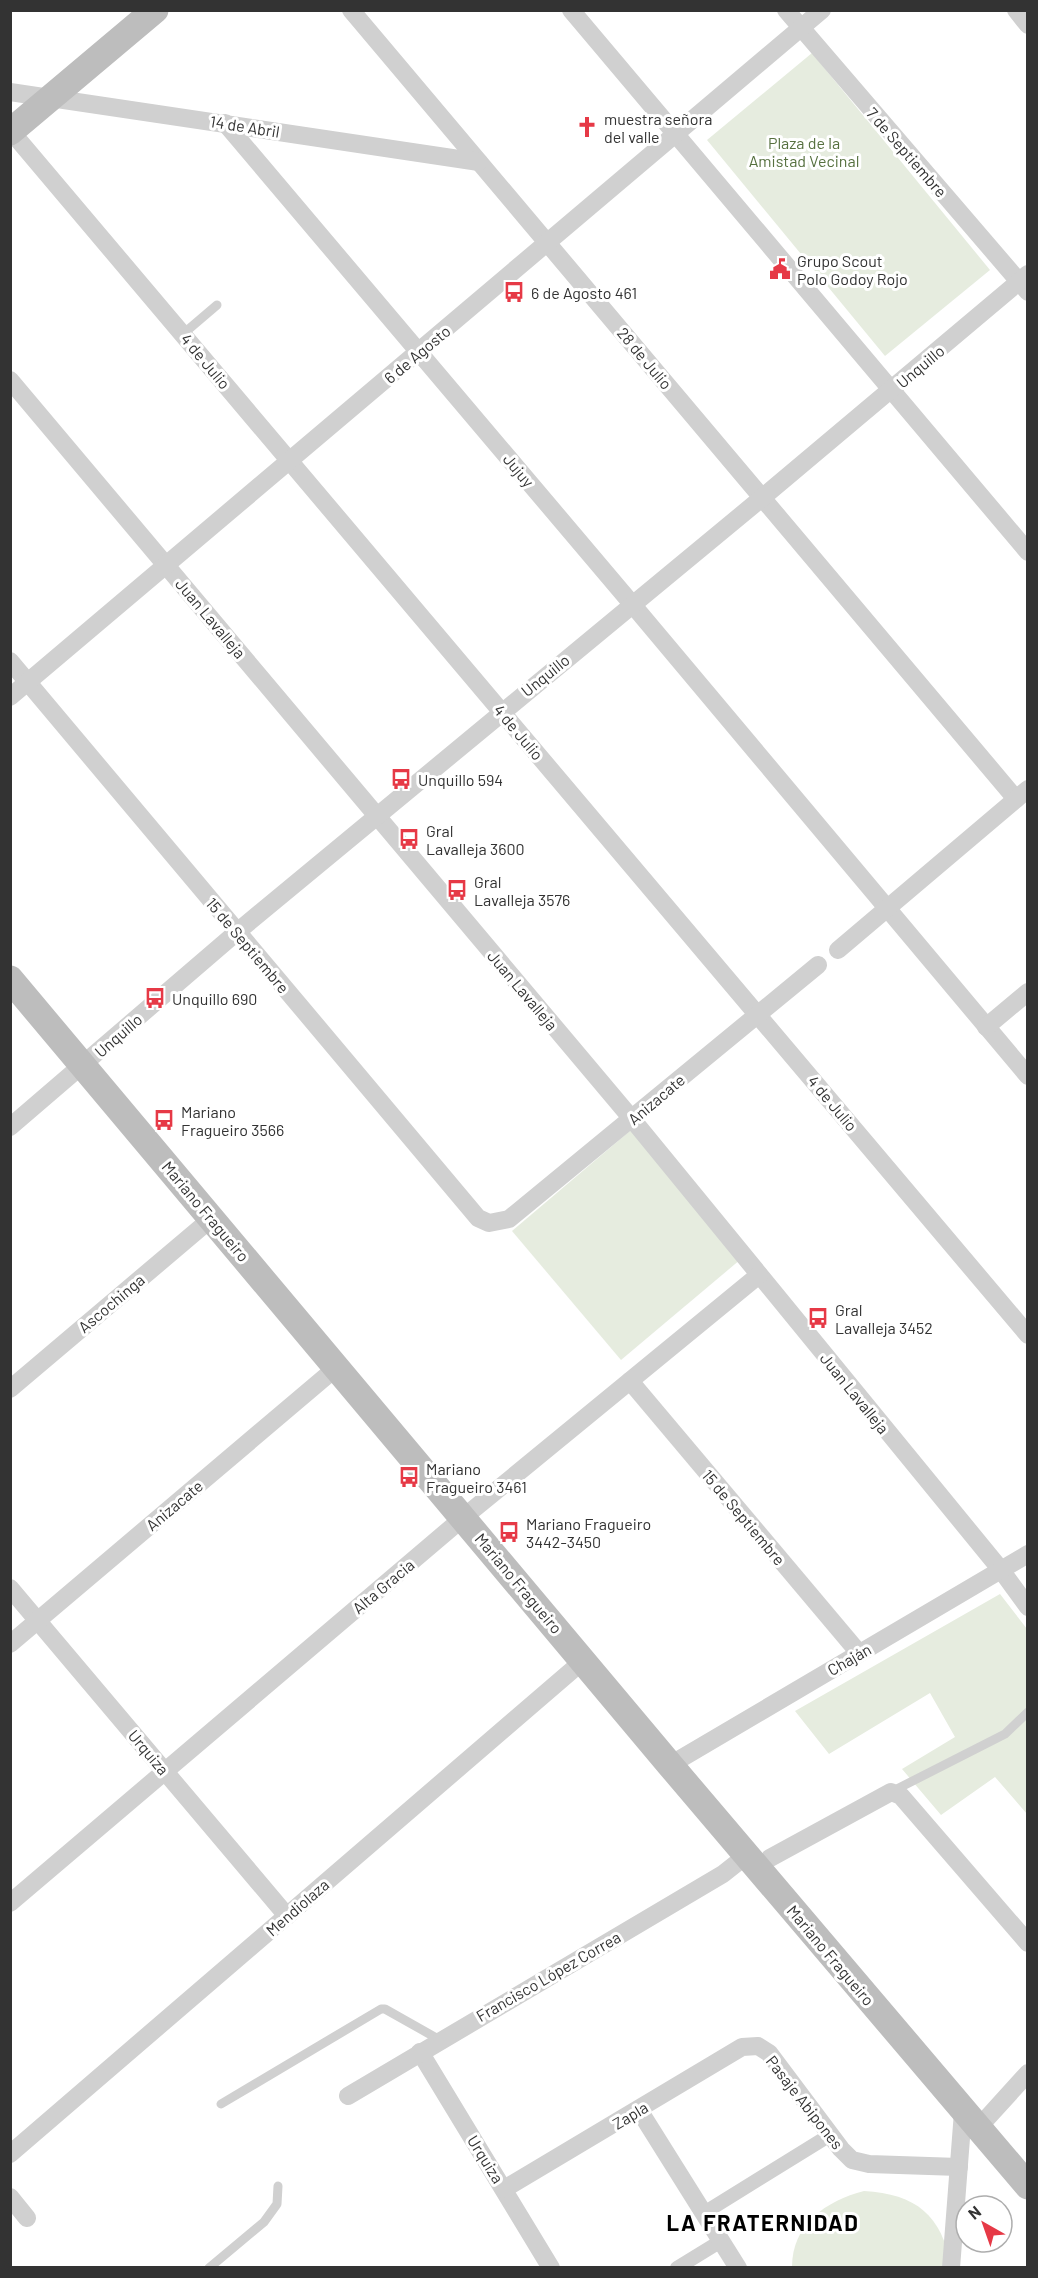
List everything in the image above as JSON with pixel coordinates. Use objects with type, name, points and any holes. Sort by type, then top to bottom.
[{"type":"main road","points":[[11,131],[52,97],[141,15]]},
{"type":"main road","name":"Mariano Fragueiro","points":[[10,979],[670,1765],[759,1856],[970,2120],[1028,2186]]},
{"type":"street","name":"28 de Julio","points":[[351,10],[939,706],[1022,794]]},
{"type":"street","points":[[571,10],[1028,552]]},
{"type":"street","name":"7 de Septiembre","points":[[786,10],[1024,283]]},
{"type":"street","name":"6 de Agosto","points":[[10,697],[822,10]]},
{"type":"street","points":[[1016,10],[1028,25]]},
{"type":"street","name":"14 de Abril","points":[[10,92],[479,162]]},
{"type":"street","name":"Jujuy","points":[[225,123],[1028,1076]]},
{"type":"street","name":"4 de Julio","points":[[11,131],[1028,1335]]},
{"type":"street","name":"Unquillo","points":[[10,1127],[237,932],[502,711],[1024,283]]},
{"type":"street","name":"Juan Lavalleja","points":[[10,380],[632,1119],[1001,1570],[1028,1607]]},
{"type":"street","name":"15 de Septiembre","points":[[10,661],[478,1218],[489,1223]]},
{"type":"street","points":[[838,950],[1022,794]]},
{"type":"street","name":"Anizacate","points":[[489,1223],[508,1219],[818,965]]},
{"type":"street","points":[[986,1027],[1028,992]]},
{"type":"street","name":"Ascochinga","points":[[10,1389],[212,1218]]},
{"type":"street","name":"Alta Gracia","points":[[10,1902],[464,1517],[759,1275]]},
{"type":"street","name":"Anizacate","points":[[10,1644],[338,1367]]},
{"type":"street","name":"15 de Septiembre","points":[[630,1381],[859,1653]]},
{"type":"street","name":"Chaján","points":[[670,1765],[1028,1554]]},
{"type":"street","name":"Urquiza","points":[[10,1588],[287,1916]]},
{"type":"street","name":"Mendiolaza","points":[[10,2154],[584,1660]]},
{"type":"street","points":[[891,1792],[901,1796],[1028,1943]]},
{"type":"street","name":"Francisco López Correa","points":[[348,2096],[723,1874],[891,1792]]},
{"type":"street","name":"Zapla","points":[[504,2189],[742,2047],[758,2046]]},
{"type":"street","name":"Pasaje Abipones","points":[[758,2046],[769,2053],[830,2135],[852,2160],[869,2164],[959,2167]]},
{"type":"street","name":"Urquiza","points":[[420,2052],[551,2268]]},
{"type":"street","points":[[951,2268],[959,2167],[970,2120],[1028,2073]]},
{"type":"street","points":[[639,2110],[738,2268]]},
{"type":"street","points":[[704,2213],[830,2135]]},
{"type":"street","points":[[676,2268],[721,2241]]},
{"type":"lane","points":[[183,334],[217,305]]},
{"type":"lane","points":[[891,1792],[1005,1734],[1028,1712]]},
{"type":"lane","points":[[221,2104],[381,2010],[385,2009],[440,2040]]},
{"type":"lane","points":[[209,2268],[264,2222],[277,2204],[278,2186]]},
{"type":"green space","name":"Plaza de la Amistad Vecinal","points":[[812,53],[990,270],[885,356],[707,140]]},
{"type":"green space","points":[[631,1130],[741,1259],[621,1360],[512,1231]]},
{"type":"green space","points":[[1000,1594],[1027,1629],[1027,1814],[995,1777],[941,1815],[902,1769],[955,1737],[930,1693],[829,1754],[795,1711]]},
{"type":"green space","points":[[864,2191],[898,2197],[924,2211],[941,2234],[951,2267],[792,2267],[798,2238],[814,2217],[837,2201]]},
{"type":"place","name":"muestra señora del valle","points":[[587,127]]},
{"type":"place","name":"Grupo Scout Polo Godoy Rojo","points":[[780,269]]},
{"type":"place","name":"6 de Agosto 461","points":[[514,292]]},
{"type":"place","name":"Unquillo 594","points":[[401,779]]},
{"type":"place","name":"Gral Lavalleja 3600","points":[[409,839]]},
{"type":"place","name":"Gral Lavalleja 3576","points":[[457,890]]},
{"type":"place","name":"Unquillo 690","points":[[155,998]]},
{"type":"place","name":"Mariano Fragueiro 3566","points":[[164,1120]]},
{"type":"place","name":"Gral Lavalleja 3452","points":[[818,1318]]},
{"type":"place","name":"Mariano Fragueiro 3461","points":[[409,1477]]},
{"type":"place","name":"Mariano Fragueiro 3442-3450","points":[[509,1532]]},
{"type":"district","name":"LA FRATERNIDAD","points":[[763,2222]]}]
